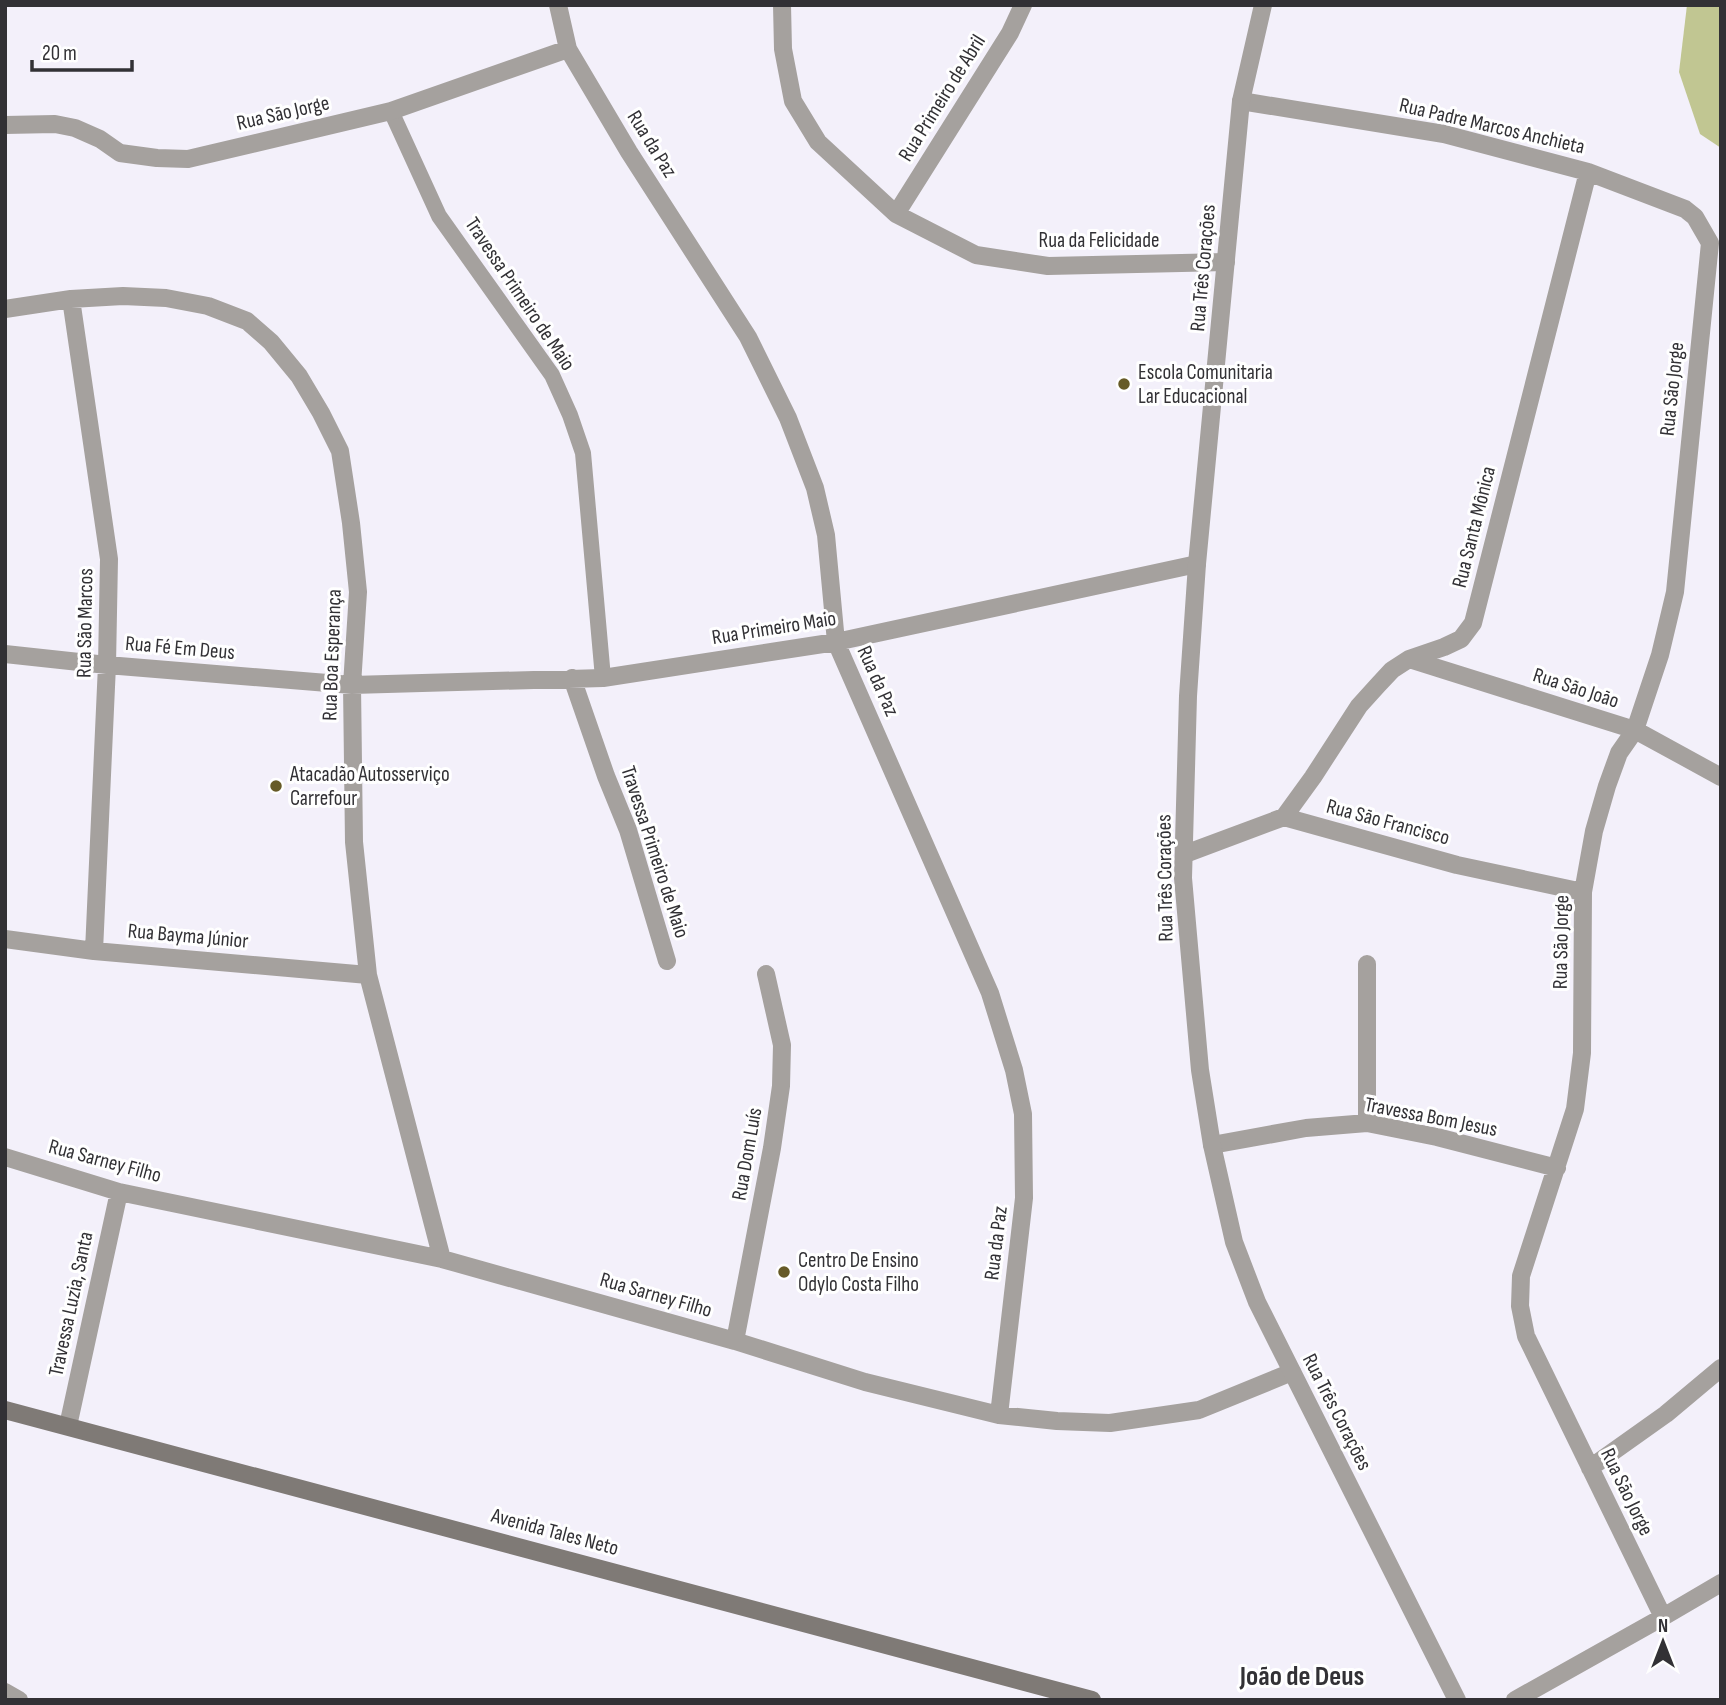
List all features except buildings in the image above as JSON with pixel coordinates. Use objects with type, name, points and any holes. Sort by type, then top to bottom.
[{"type":"main road","name":"Avenida Tales Neto","points":[[5,1410],[1092,1700]]},
{"type":"street","name":"Rua da Paz","points":[[558,5],[568,49],[629,152],[748,337],[788,418],[815,488],[826,535],[836,642],[990,993],[1014,1070],[1023,1114],[1024,1198],[999,1415]]},
{"type":"street","name":"Rua da Felicidade","points":[[782,5],[783,49],[793,101],[818,142],[896,214],[976,255],[1024,262],[1048,265],[1226,262]]},
{"type":"street","name":"Rua Primeiro de Abril","points":[[896,214],[1010,33],[1023,5]]},
{"type":"street","name":"Rua Três Corações","points":[[1263,5],[1241,101],[1188,696],[1183,878],[1200,1070],[1212,1145],[1234,1242],[1258,1302],[1457,1700]]},
{"type":"street","name":"Rua São Jorge","points":[[5,125],[55,124],[75,128],[100,139],[120,153],[188,159],[391,111],[568,49]]},
{"type":"street","name":"Rua Padre Marcos Anchieta","points":[[1241,101],[1444,134],[1588,172],[1685,209],[1695,217],[1710,243]]},
{"type":"street","name":"Rua Santa Mônica","points":[[1284,817],[1359,706],[1392,670],[1409,659],[1461,639],[1473,623],[1588,172]]},
{"type":"street","name":"Rua São Jorge","points":[[1663,1617],[1526,1336],[1520,1306],[1521,1276],[1575,1109],[1582,1053],[1583,892],[1594,831],[1606,786],[1619,753],[1635,730],[1660,655],[1675,592],[1710,243]]},
{"type":"street","name":"Rua Boa Esperança","points":[[5,309],[71,299],[123,296],[166,298],[208,306],[247,321],[271,342],[299,376],[340,451],[358,592],[352,685],[354,842],[368,975],[442,1259]]},
{"type":"street","name":"Rua São Marcos","points":[[71,299],[109,559],[94,951]]},
{"type":"street","name":"Rua Primeiro Maio","points":[[352,685],[603,678],[836,642],[1198,565]]},
{"type":"street","name":"Rua Fé Em Deus","points":[[5,654],[352,685]]},
{"type":"street","name":"Rua São João","points":[[1409,659],[1635,730],[1721,777]]},
{"type":"street","name":"Travessa Primeiro de Maio","points":[[572,678],[628,830],[667,961]]},
{"type":"street","points":[[1185,854],[1284,817]]},
{"type":"street","name":"Rua São Francisco","points":[[1284,817],[1457,865],[1583,892]]},
{"type":"street","name":"Rua Bayma Júnior","points":[[5,939],[94,951],[368,975]]},
{"type":"street","points":[[1367,964],[1367,1123]]},
{"type":"street","name":"Rua Dom Luís","points":[[735,1341],[781,1086],[782,1045],[766,974]]},
{"type":"street","name":"Travessa Bom Jesus","points":[[1212,1145],[1307,1128],[1367,1123],[1437,1137],[1557,1168]]},
{"type":"street","name":"Rua Sarney Filho","points":[[5,1157],[119,1192],[442,1259],[735,1341],[865,1382],[999,1415],[1110,1423],[1199,1410],[1292,1372]]},
{"type":"street","name":"Travessa Luzia, Santa","points":[[68,1426],[119,1192]]},
{"type":"street","points":[[1590,1468],[1666,1414],[1721,1368]]},
{"type":"street","points":[[1515,1700],[1721,1583]]},
{"type":"street","points":[[5,1692],[19,1700]]},
{"type":"lane","name":"Travessa Primeiro de Maio","points":[[391,111],[439,216],[552,375],[570,415],[583,453],[603,678]]},
{"type":"green space","points":[[1687,5],[1721,5],[1721,148],[1700,134],[1679,72]]},
{"type":"place","name":"Escola Comunitaria Lar Educacional","points":[[1124,384]]},
{"type":"place","name":"Atacadão Autosserviço Carrefour","points":[[276,786]]},
{"type":"place","name":"Centro De Ensino Odylo Costa Filho","points":[[784,1272]]},
{"type":"district","name":"João de Deus","points":[[1302,1676]]}]
